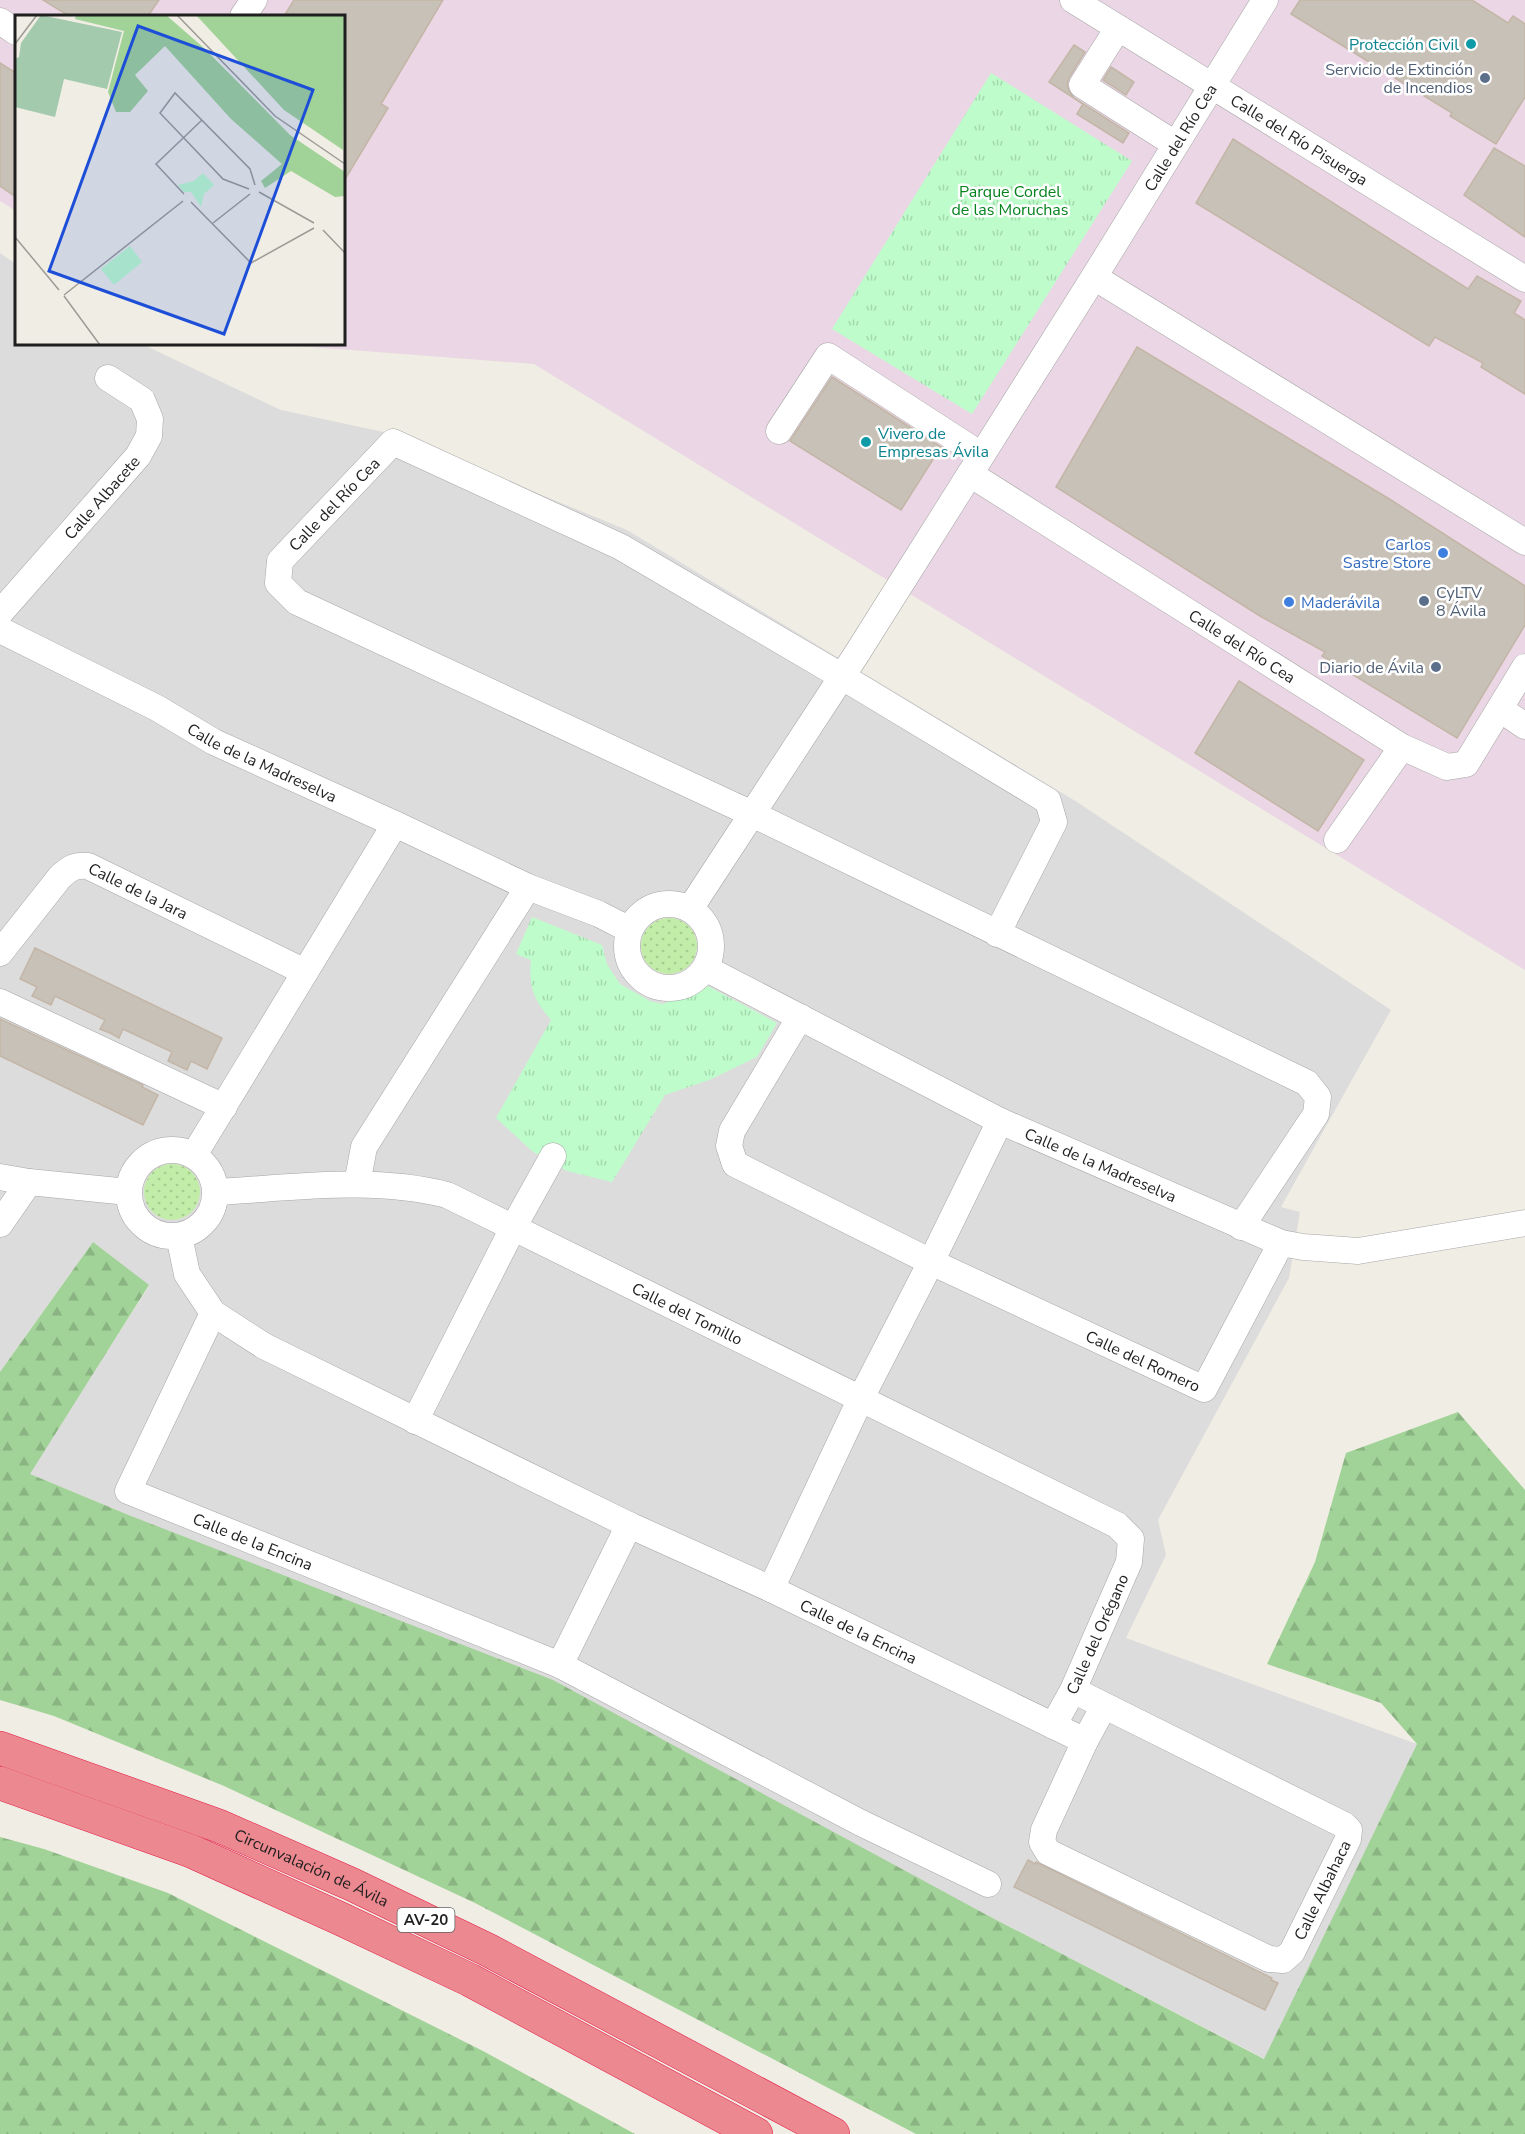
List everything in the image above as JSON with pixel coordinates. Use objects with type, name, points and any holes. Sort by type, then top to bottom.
[{"type":"highway","name":"Circunvalación de Ávila","points":[[0,1748],[219,1826],[351,1884],[488,1950],[833,2134]]},
{"type":"highway","name":"AV-20","points":[[0,1783],[191,1851],[341,1919],[470,1980],[756,2134]]},
{"type":"street","points":[[244,15],[254,0]]},
{"type":"street","name":"Calle del Río Pisuerga","points":[[1073,0],[1525,279]]},
{"type":"street","name":"Calle del Río Cea","points":[[690,909],[1094,277],[1265,0]]},
{"type":"street","points":[[0,21],[15,31]]},
{"type":"street","points":[[1118,28],[1082,85],[1174,144]]},
{"type":"street","points":[[1094,277],[1525,542]]},
{"type":"street","points":[[779,430],[828,356],[975,465]]},
{"type":"street","name":"Calle Albacete","points":[[0,614],[138,456],[149,436],[150,419],[142,400],[108,378]]},
{"type":"street","name":"Calle del Río Cea","points":[[997,933],[1054,822],[1048,801],[621,547],[393,442],[280,561],[278,583],[297,602],[750,813],[997,933],[1306,1083],[1318,1097],[1316,1114],[1241,1227]]},
{"type":"street","name":"Calle del Río Cea","points":[[975,465],[1402,747],[1447,767],[1466,764],[1525,668]]},
{"type":"street","name":"Calle de la Madreselva","points":[[0,630],[157,708],[214,742],[528,887],[599,914],[630,930]]},
{"type":"street","points":[[1500,709],[1525,726]]},
{"type":"street","points":[[1337,840],[1402,747]]},
{"type":"street","points":[[194,1155],[395,824]]},
{"type":"street","name":"Calle de la Jara","points":[[0,953],[60,877],[71,867],[77,865],[88,866],[306,972]]},
{"type":"street","points":[[357,1184],[364,1147],[528,887]]},
{"type":"street","points":[[662,904],[676,904],[690,909],[708,928],[711,956],[705,968],[698,977],[680,987],[656,986],[645,981],[634,971],[628,958],[626,944],[637,918],[649,909],[662,904]]},
{"type":"street","name":"Calle de la Madreselva","points":[[705,968],[1000,1121],[1281,1243],[1358,1251],[1525,1223]]},
{"type":"street","points":[[0,1002],[224,1107]]},
{"type":"street","name":"Calle del Romero","points":[[800,1017],[732,1131],[729,1146],[735,1164],[931,1262],[1204,1389],[1281,1243]]},
{"type":"street","points":[[771,1589],[861,1398],[1000,1121]]},
{"type":"street","points":[[169,1149],[182,1150],[194,1155],[206,1165],[213,1178],[216,1192],[209,1215],[201,1225],[179,1236],[167,1236],[144,1226],[133,1211],[128,1192],[130,1179],[145,1158],[169,1149]]},
{"type":"street","points":[[415,1421],[513,1228],[553,1156]]},
{"type":"street","points":[[0,1177],[128,1192]]},
{"type":"street","points":[[0,1224],[28,1182]]},
{"type":"street","name":"Calle del Tomillo","points":[[216,1192],[357,1184],[420,1188],[447,1195],[1117,1525],[1131,1539]]},
{"type":"street","name":"Calle de la Encina","points":[[179,1236],[187,1274],[213,1313],[264,1346],[629,1526],[771,1589],[1085,1741]]},
{"type":"street","name":"Calle de la Encina","points":[[213,1313],[128,1491],[560,1665],[861,1823],[988,1884]]},
{"type":"street","points":[[560,1665],[629,1526]]},
{"type":"street","name":"Calle del Orégano","points":[[1053,1725],[1073,1690],[1130,1562],[1131,1539]]},
{"type":"street","name":"Calle Albahaca","points":[[1073,1690],[1344,1825],[1349,1830],[1348,1839],[1292,1952],[1283,1960],[1269,1959],[1048,1852],[1042,1842],[1044,1830],[1085,1741]]},
{"type":"street","points":[[1085,1741],[1104,1706]]},
{"type":"shaded area","points":[[0,0],[1525,0],[1525,970],[534,364],[286,345],[345,345],[345,15],[15,15],[15,210],[0,201]]},
{"type":"shaded area","points":[[0,253],[15,263],[15,345],[144,345],[281,410],[393,434],[627,530],[1077,802],[1391,1010],[1281,1207],[1300,1212],[1289,1278],[1158,1520],[1166,1555],[1126,1638],[1417,1744],[1265,2059],[985,1914],[131,1516],[29,1474],[149,1286],[93,1242],[0,1372]]},
{"type":"green space","name":"Parque Cordel de las Moruchas","points":[[991,73],[1132,161],[972,414],[832,329]]},
{"type":"green space","points":[[532,917],[602,945],[607,964],[620,984],[650,1001],[663,1004],[706,985],[777,1023],[757,1057],[709,1080],[665,1095],[612,1182],[567,1171],[532,1151],[496,1118],[551,1020],[540,1006],[534,993],[530,978],[531,960],[516,954]]},
{"type":"green space","points":[[664,918],[674,918],[689,926],[695,935],[697,946],[695,957],[689,966],[674,974],[664,974],[653,969],[646,962],[641,951],[641,941],[646,930],[653,923]]},
{"type":"green space","points":[[167,1164],[177,1164],[192,1172],[198,1181],[200,1192],[198,1203],[192,1212],[177,1220],[167,1220],[156,1215],[149,1208],[144,1197],[144,1187],[149,1176],[156,1169]]},
{"type":"green space","points":[[93,1242],[149,1285],[30,1474],[131,1516],[553,1680],[985,1914],[1264,2059],[1417,1744],[1381,1703],[1267,1664],[1315,1562],[1346,1453],[1458,1412],[1525,1490],[1525,2134],[916,2134],[475,1903],[224,1786],[54,1716],[0,1700],[0,1372]]},
{"type":"green space","points":[[0,1837],[44,1849],[168,1893],[483,2051],[635,2134],[0,2134]]},
{"type":"building","points":[[43,0],[159,0],[149,15],[67,15]]},
{"type":"building","points":[[294,0],[443,0],[381,104],[388,108],[345,179],[345,15],[285,15]]},
{"type":"building","points":[[1300,0],[1472,0],[1508,23],[1513,16],[1525,24],[1525,97],[1496,144],[1450,116],[1452,113],[1291,14]]},
{"type":"building","points":[[1074,45],[1085,52],[1069,78],[1067,84],[1069,91],[1074,98],[1129,133],[1123,143],[1077,114],[1083,104],[1049,82]]},
{"type":"building","points":[[0,63],[15,72],[15,196],[0,186]]},
{"type":"building","points":[[1111,67],[1134,82],[1126,95],[1103,80]]},
{"type":"building","points":[[1233,139],[1468,289],[1477,276],[1521,301],[1514,313],[1525,320],[1525,394],[1481,367],[1483,363],[1435,337],[1429,346],[1196,203]]},
{"type":"building","points":[[1494,148],[1525,166],[1525,237],[1464,195]]},
{"type":"building","points":[[1137,347],[1391,500],[1525,586],[1525,625],[1457,738],[1322,656],[1325,652],[1260,616],[1056,487]]},
{"type":"building","name":"Vivero de Empresas Ávila","points":[[832,377],[941,447],[901,510],[790,441]]},
{"type":"building","points":[[1239,681],[1364,760],[1318,831],[1195,753]]},
{"type":"building","points":[[35,948],[222,1038],[207,1069],[191,1061],[187,1070],[168,1061],[172,1052],[123,1029],[119,1038],[100,1029],[105,1020],[55,996],[51,1005],[32,996],[37,987],[20,979]]},
{"type":"building","points":[[0,1019],[143,1085],[142,1087],[158,1095],[143,1125],[0,1056]]},
{"type":"building","points":[[1028,1860],[1272,1978],[1271,1980],[1278,1983],[1265,2010],[1014,1887]]},
{"type":"place","name":"Protección Civil","points":[[1471,44]]},
{"type":"place","name":"Servicio de Extinción de Incendios","points":[[1485,78]]},
{"type":"place","name":"Vivero de Empresas Ávila","points":[[866,442]]},
{"type":"place","name":"Carlos Sastre Store","points":[[1443,553]]},
{"type":"place","name":"CyLTV 8 Ávila","points":[[1424,601]]},
{"type":"place","name":"Maderávila","points":[[1289,602]]},
{"type":"place","name":"Diario de Ávila","points":[[1436,667]]}]
